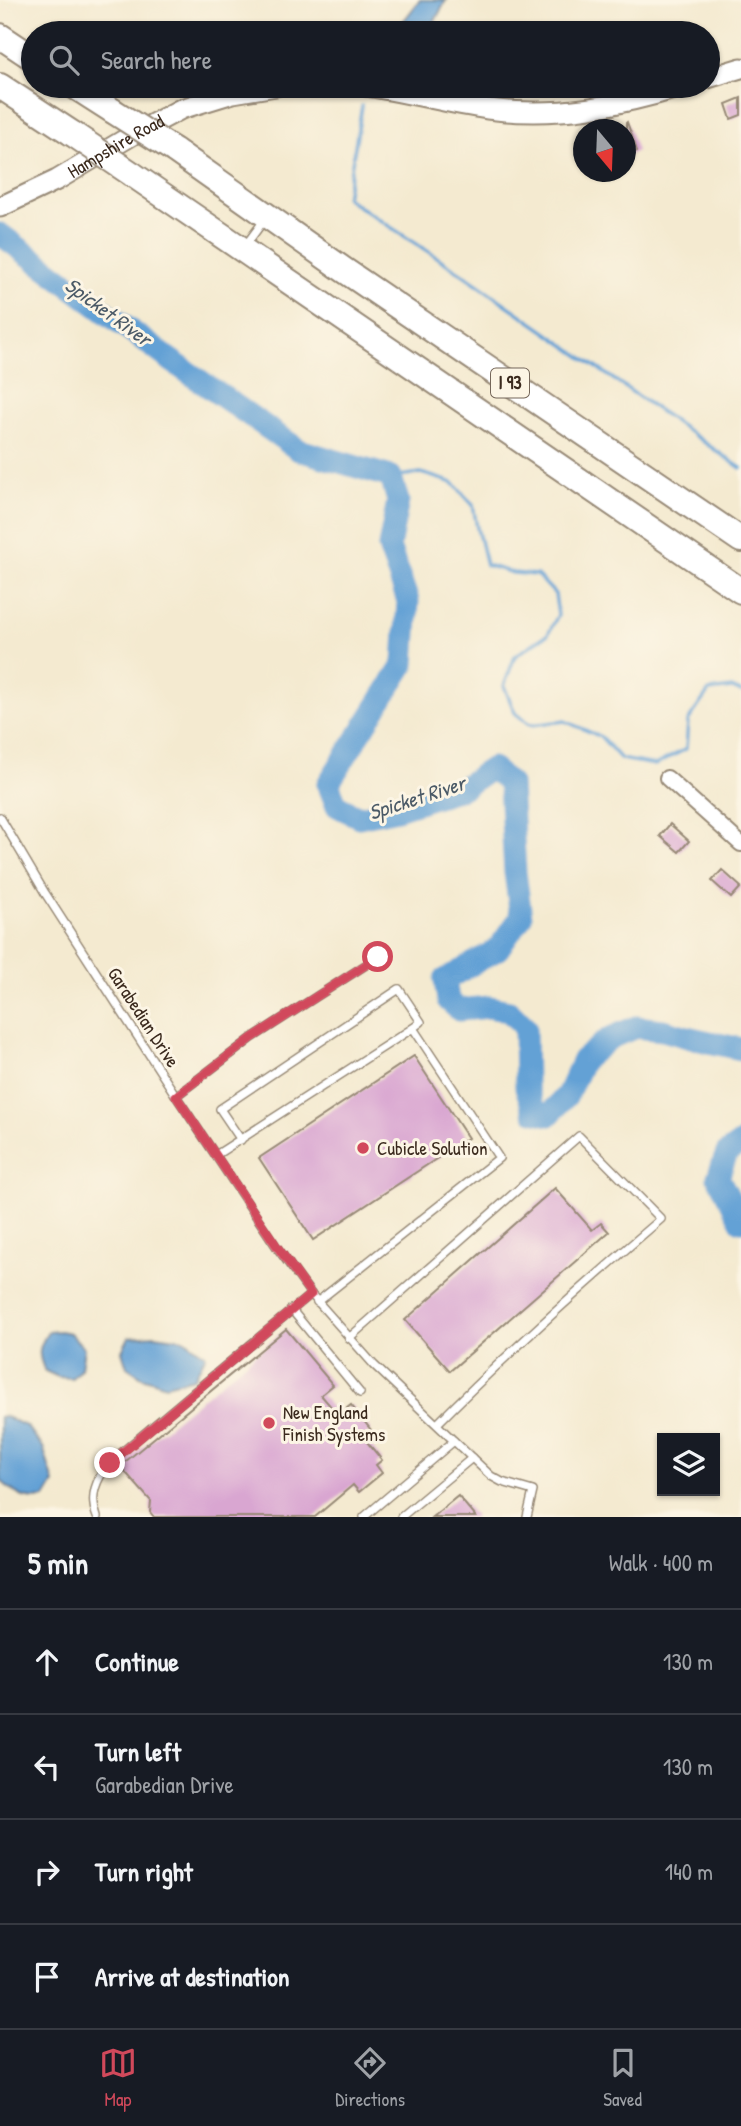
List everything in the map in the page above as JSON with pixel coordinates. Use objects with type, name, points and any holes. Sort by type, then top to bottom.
[{"type":"highway","points":[[0,36],[21,50]]},
{"type":"highway","name":"I 93","points":[[0,86],[741,591]]},
{"type":"highway","name":"I 93","points":[[93,98],[174,150],[741,540]]},
{"type":"street","points":[[720,74],[741,68]]},
{"type":"street","name":"Hampshire Road","points":[[0,207],[57,180],[181,109],[217,98]]},
{"type":"street","points":[[430,98],[488,109],[537,113],[586,110],[642,98]]},
{"type":"street","points":[[667,778],[741,844]]},
{"type":"lane","points":[[242,251],[267,216]]},
{"type":"lane","name":"Garabedian Drive","points":[[0,817],[45,893],[176,1096],[311,1294],[373,1364],[491,1476],[533,1492],[527,1517]]},
{"type":"lane","points":[[176,1096],[252,1038],[378,957]]},
{"type":"lane","points":[[216,1155],[241,1140],[421,1022],[399,989],[220,1109],[241,1140]]},
{"type":"lane","points":[[317,1301],[499,1158],[413,1028]]},
{"type":"lane","points":[[349,1338],[579,1136],[661,1219],[554,1311],[437,1424]]},
{"type":"lane","points":[[97,1517],[93,1501],[94,1487],[110,1463],[311,1294]]},
{"type":"lane","points":[[291,1310],[360,1393]]},
{"type":"lane","points":[[364,1517],[454,1441]]},
{"type":"lane","points":[[401,1517],[472,1458]]},
{"type":"water","points":[[420,0],[446,0],[434,21],[403,21]]},
{"type":"water","points":[[48,1332],[70,1333],[84,1348],[81,1368],[72,1378],[58,1377],[45,1371],[41,1360],[41,1347]]},
{"type":"water","points":[[155,1335],[184,1339],[206,1355],[194,1378],[166,1385],[142,1377],[127,1367],[122,1351],[129,1337]]},
{"type":"water","points":[[4,1416],[26,1426],[43,1447],[54,1483],[45,1498],[20,1495],[0,1480],[0,1417]]},
{"type":"building","points":[[741,98],[741,115],[731,119],[726,104]]},
{"type":"building","points":[[670,824],[689,841],[679,852],[660,836]]},
{"type":"building","points":[[722,870],[741,887],[731,898],[712,881]]},
{"type":"building","name":"Cubicle Solution","points":[[414,1056],[468,1138],[313,1240],[259,1158]]},
{"type":"building","points":[[555,1188],[592,1230],[601,1223],[609,1232],[450,1371],[405,1320]]},
{"type":"building","name":"New England Finish Systems","points":[[286,1329],[333,1385],[321,1395],[338,1415],[351,1405],[371,1430],[363,1437],[382,1460],[376,1465],[382,1473],[359,1492],[353,1485],[315,1517],[154,1517],[150,1512],[151,1501],[120,1466]]},
{"type":"building","points":[[458,1496],[476,1517],[432,1517]]},
{"type":"waterway","points":[[362,106],[346,198],[464,275],[741,468]]},
{"type":"waterway","name":"Spicket River","points":[[0,234],[169,359],[299,450],[391,477],[398,501],[389,547],[408,601],[404,664],[328,784],[337,806],[359,817],[397,809],[462,788],[492,768],[510,784],[515,872],[521,917],[498,949],[445,980],[448,1000],[459,1010],[489,1007],[509,1011],[525,1027],[526,1087],[534,1111],[549,1115],[567,1095],[583,1060],[610,1038],[636,1027],[663,1030],[741,1049]]},
{"type":"waterway","points":[[391,477],[421,473],[453,483],[473,505],[486,565],[513,573],[537,575],[555,594],[558,615],[548,634],[515,656],[504,686],[515,713],[530,725],[565,721],[601,737],[621,759],[655,765],[686,749],[688,721],[709,691],[732,688],[741,692]]},
{"type":"waterway","name":"Spicket River","points":[[741,1143],[727,1153],[718,1177],[741,1221]]},
{"type":"place","name":"Cubicle Solution","points":[[363,1148]]},
{"type":"place","name":"New England Finish Systems","points":[[269,1423]]},
{"type":"route","points":[[110,1463],[311,1294],[176,1096],[252,1038],[378,957]]}]
